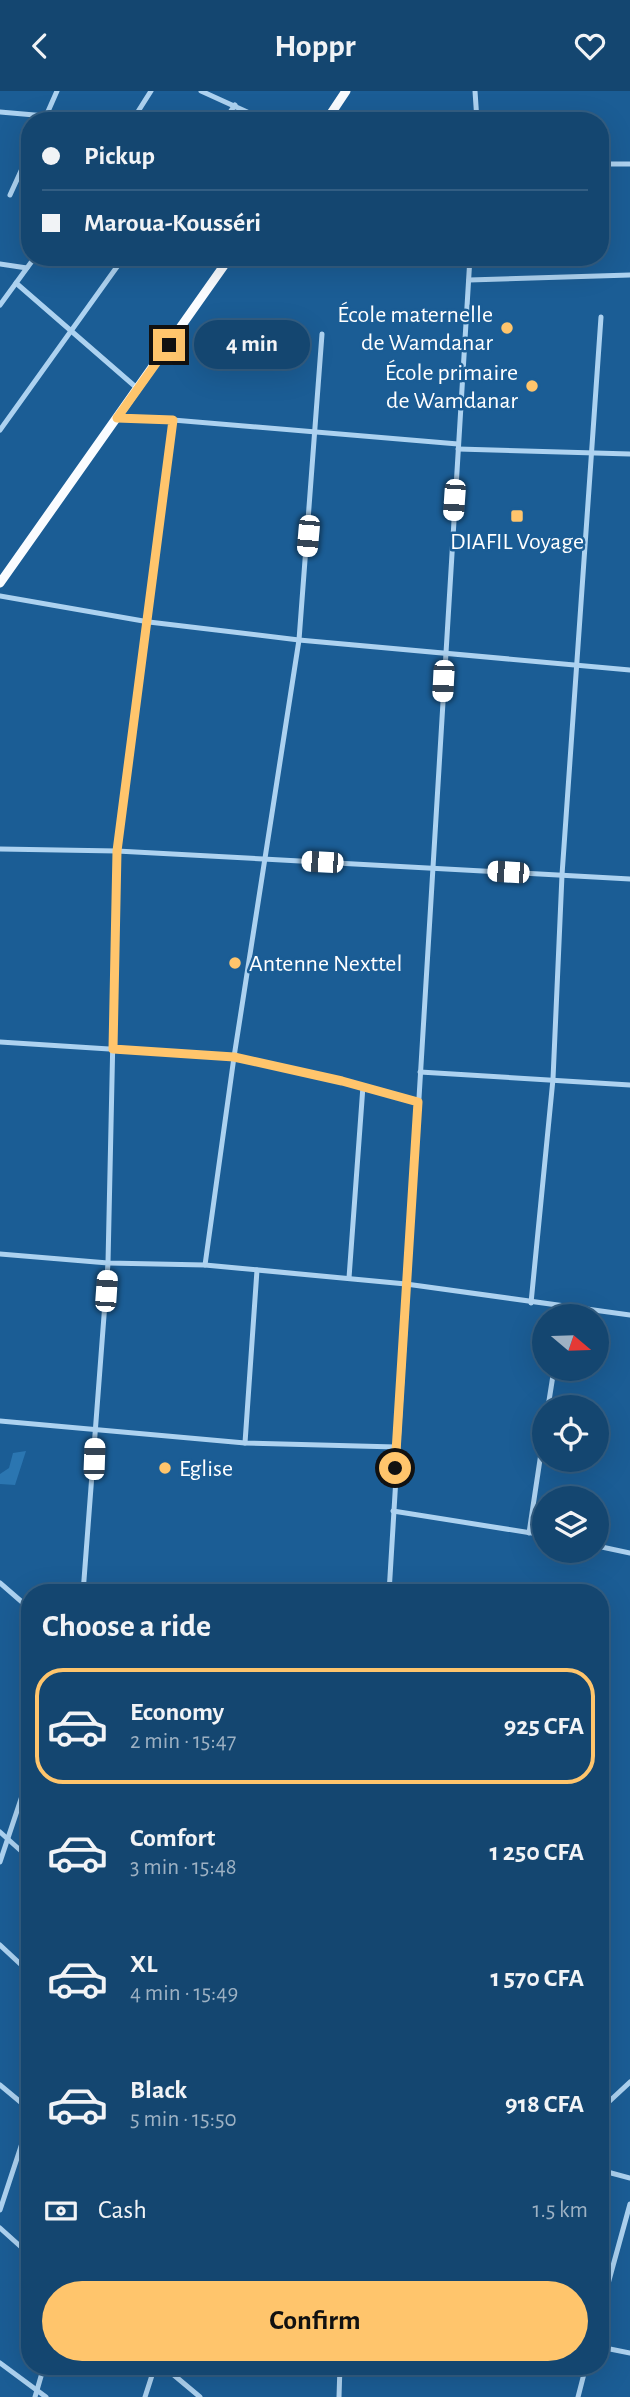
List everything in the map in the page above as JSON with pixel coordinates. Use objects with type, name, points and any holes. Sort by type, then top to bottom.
[{"type":"highway","points":[[332,112],[346,91]]},
{"type":"highway","points":[[0,583],[224,266]]},
{"type":"street","points":[[48,112],[57,91]]},
{"type":"street","points":[[138,112],[151,91]]},
{"type":"street","points":[[201,91],[249,112]]},
{"type":"street","points":[[475,91],[476,112]]},
{"type":"street","points":[[230,112],[235,105]]},
{"type":"street","points":[[0,113],[21,115]]},
{"type":"street","points":[[609,164],[630,163]]},
{"type":"street","points":[[10,195],[21,171]]},
{"type":"street","points":[[0,264],[27,268],[0,305]]},
{"type":"street","points":[[0,430],[118,266]]},
{"type":"street","points":[[389,1584],[470,266]]},
{"type":"street","points":[[469,280],[630,275]]},
{"type":"street","points":[[16,283],[138,389]]},
{"type":"street","points":[[531,1303],[553,1079],[562,876],[601,317]]},
{"type":"street","points":[[205,1265],[234,1057],[267,859],[299,640],[317,432],[322,334]]},
{"type":"street","points":[[117,418],[173,420],[458,446],[630,454]]},
{"type":"street","points":[[84,1584],[108,1263],[117,851],[149,622],[173,420]]},
{"type":"street","points":[[0,596],[149,622],[299,640],[630,670]]},
{"type":"street","points":[[0,849],[117,851],[630,879]]},
{"type":"street","points":[[0,1042],[234,1057],[363,1086],[418,1102]]},
{"type":"street","points":[[420,1072],[630,1085]]},
{"type":"street","points":[[349,1278],[363,1086]]},
{"type":"street","points":[[0,1254],[108,1263],[205,1265],[349,1278],[539,1304]]},
{"type":"street","points":[[245,1443],[257,1270]]},
{"type":"street","points":[[609,1312],[630,1315]]},
{"type":"street","points":[[0,1420],[245,1443],[396,1447]]},
{"type":"street","points":[[529,1533],[538,1472]]},
{"type":"street","points":[[393,1511],[532,1533]]},
{"type":"street","points":[[609,1549],[630,1553]]},
{"type":"street","points":[[0,1583],[21,1601]]},
{"type":"street","points":[[0,1862],[21,1799]]},
{"type":"street","points":[[0,1832],[21,1851]]},
{"type":"street","points":[[0,1945],[21,1965]]},
{"type":"street","points":[[609,2101],[630,2082]]},
{"type":"street","points":[[0,2085],[21,2103]]},
{"type":"street","points":[[0,2210],[21,2146]]},
{"type":"street","points":[[609,2173],[630,2178]]},
{"type":"street","points":[[609,2280],[630,2204]]},
{"type":"street","points":[[0,2228],[21,2247]]},
{"type":"street","points":[[609,2349],[630,2353]]},
{"type":"street","points":[[0,2363],[46,2397]]},
{"type":"street","points":[[35,2397],[41,2375]]},
{"type":"street","points":[[145,2397],[152,2375]]},
{"type":"street","points":[[174,2375],[200,2397]]},
{"type":"street","points":[[338,2397],[340,2375]]},
{"type":"street","points":[[578,2397],[584,2375]]},
{"type":"shaded area","points":[[26,1451],[15,1485],[0,1484],[0,1474],[9,1468],[13,1453]]},
{"type":"place","name":"École maternelle de Wamdanar","points":[[507,328]]},
{"type":"place","name":"École primaire de Wamdanar","points":[[532,386]]},
{"type":"place","name":"DIAFIL Voyage","points":[[517,516]]},
{"type":"place","name":"Antenne Nexttel","points":[[235,963]]},
{"type":"place","name":"Eglise","points":[[165,1468]]},
{"type":"route","points":[[169,345],[117,418],[173,420],[149,622],[117,851],[113,1049],[234,1057],[342,1081],[418,1102],[395,1468]]}]
